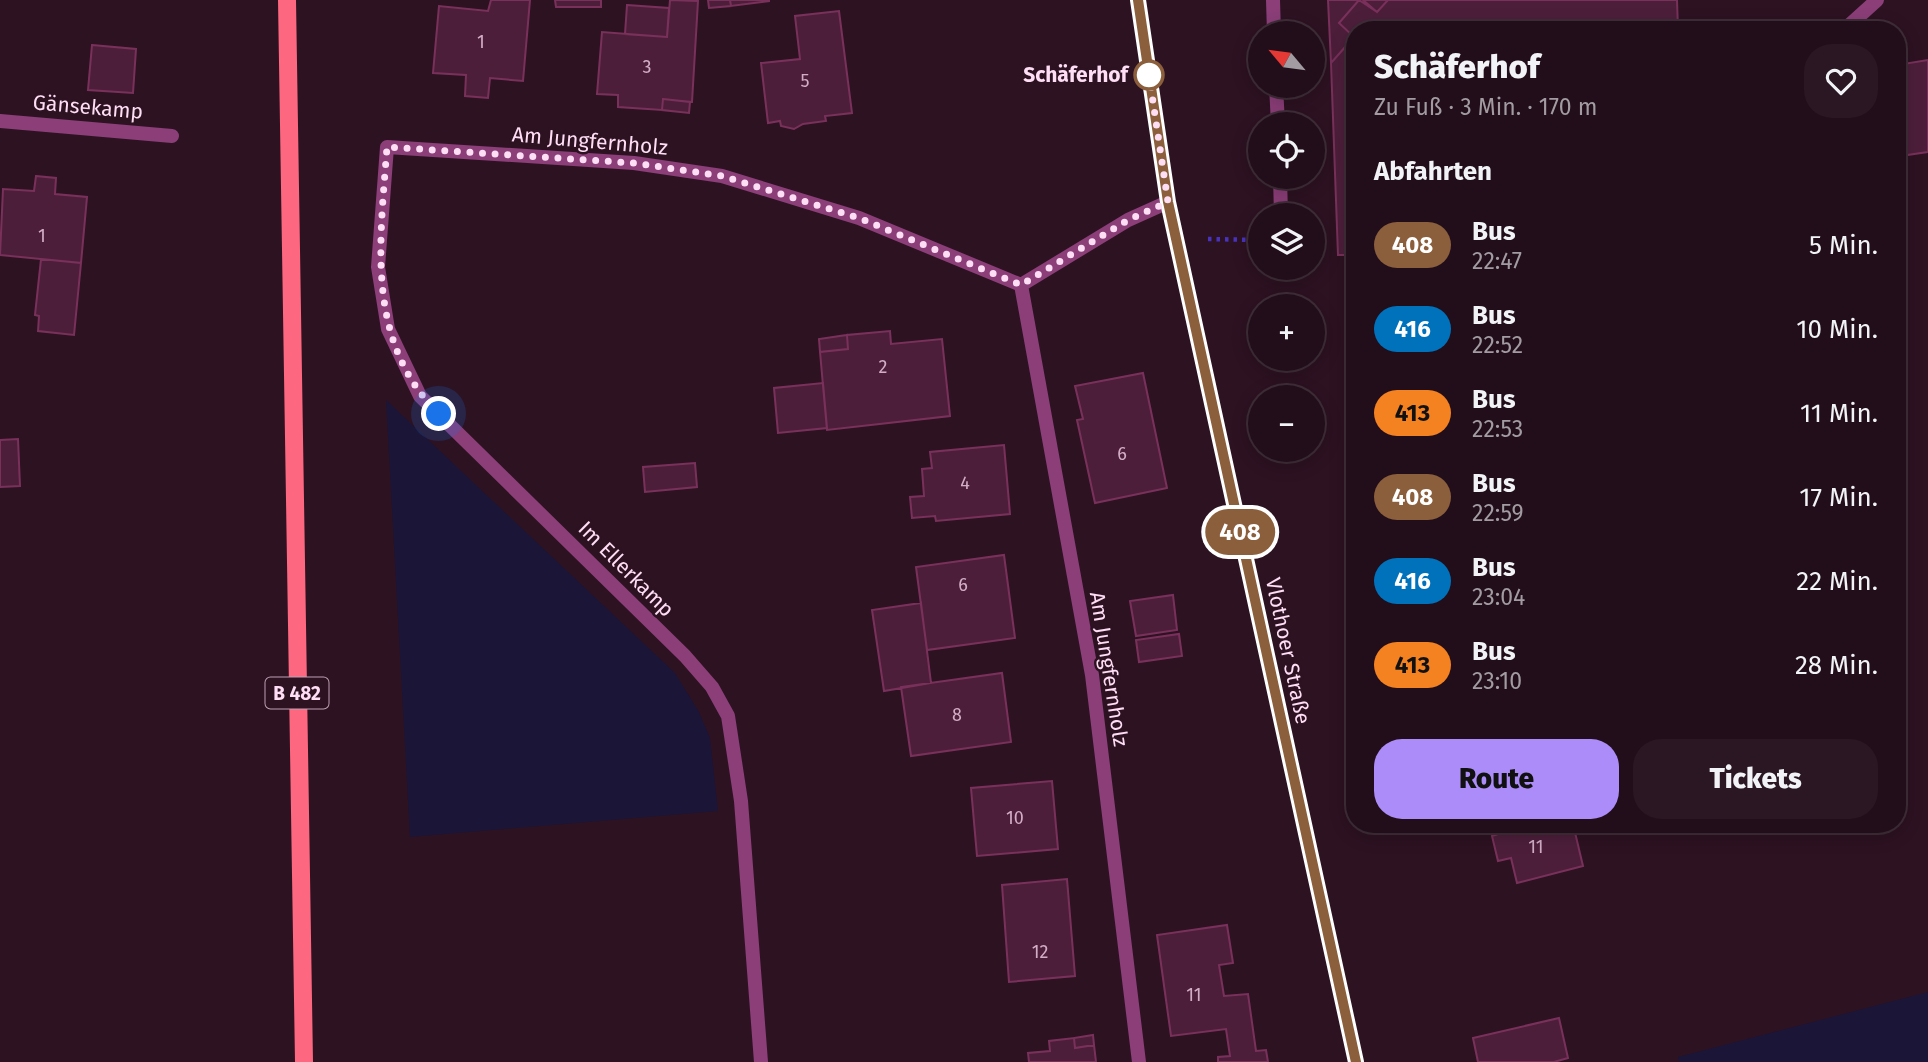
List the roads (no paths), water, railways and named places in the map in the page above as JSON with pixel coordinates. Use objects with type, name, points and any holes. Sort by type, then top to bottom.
[{"type":"main road","name":"B 482","points":[[288,0],[304,1062]]},
{"type":"street","name":"Vlothoer Straße","points":[[1138,0],[1168,202],[1356,1062]]},
{"type":"street","points":[[1273,0],[1274,21]]},
{"type":"street","points":[[1854,21],[1877,0]]},
{"type":"street","name":"Gänsekamp","points":[[0,121],[172,136]]},
{"type":"street","name":"Am Jungfernholz","points":[[387,147],[634,163],[722,176],[859,218],[1021,285],[1091,675],[1139,1062]]},
{"type":"street","name":"Im Ellerkamp","points":[[387,147],[378,267],[388,329],[420,396],[685,656],[712,687],[728,716],[741,801],[761,1062]]},
{"type":"street","points":[[1021,285],[1128,220],[1168,202]]},
{"type":"place","name":"Schäferhof","points":[[1149,75]]}]
